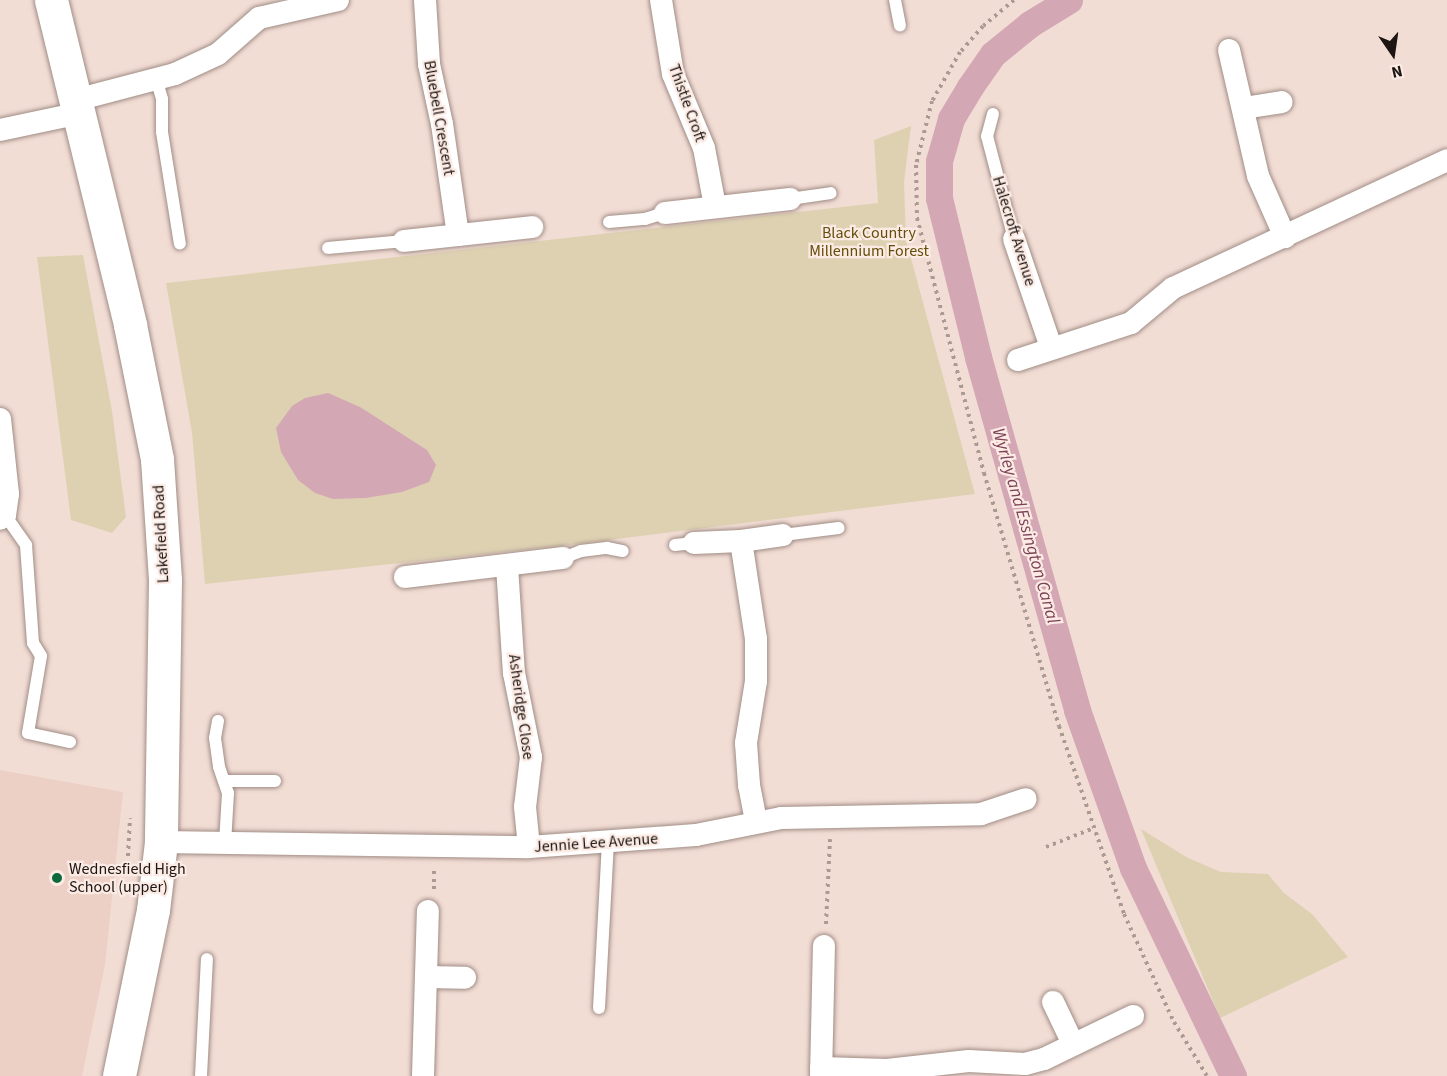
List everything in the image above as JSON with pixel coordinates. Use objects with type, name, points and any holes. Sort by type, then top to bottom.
[{"type":"main road","name":"Lakefield Road","points":[[51,0],[130,325],[157,459],[165,580],[161,842],[153,910],[119,1076]]},
{"type":"street","points":[[0,130],[22,128],[156,78],[175,74],[218,54],[259,18],[339,0]]},
{"type":"street","name":"Bluebell Crescent","points":[[425,0],[429,64],[442,124],[458,236]]},
{"type":"street","name":"Thistle Croft","points":[[661,0],[673,74],[704,148],[715,206]]},
{"type":"street","points":[[1229,50],[1244,108],[1257,176],[1285,237]]},
{"type":"street","points":[[1244,108],[1282,102]]},
{"type":"street","points":[[1018,360],[1051,347],[1131,323],[1173,288],[1447,160]]},
{"type":"street","points":[[665,213],[790,199]]},
{"type":"street","points":[[404,241],[532,227]]},
{"type":"street","name":"Halecroft Avenue","points":[[1014,239],[1051,347]]},
{"type":"street","points":[[0,419],[8,494],[3,517]]},
{"type":"street","points":[[684,544],[741,541],[783,535]]},
{"type":"street","points":[[741,541],[756,639],[756,681],[746,743],[749,785],[756,822]]},
{"type":"street","points":[[405,577],[563,558]]},
{"type":"street","name":"Asheridge Close","points":[[507,566],[514,673],[531,757],[525,807],[529,847]]},
{"type":"street","name":"Jennie Lee Avenue","points":[[161,842],[529,847],[696,835],[781,818],[981,814],[1026,799]]},
{"type":"street","points":[[423,1076],[428,911]]},
{"type":"street","points":[[824,946],[821,1072],[887,1070],[969,1061],[1025,1064],[1044,1059],[1133,1016]]},
{"type":"street","points":[[426,977],[465,978]]},
{"type":"street","points":[[1053,1002],[1073,1044]]},
{"type":"lane","points":[[895,0],[900,26]]},
{"type":"lane","points":[[156,78],[162,99],[162,132],[180,244]]},
{"type":"lane","name":"Halecroft Avenue","points":[[993,114],[987,136],[1014,239]]},
{"type":"lane","points":[[790,199],[831,193]]},
{"type":"lane","points":[[609,222],[645,219],[665,213]]},
{"type":"lane","points":[[328,248],[404,241]]},
{"type":"lane","points":[[3,517],[26,545],[33,643],[41,656],[28,733],[70,742]]},
{"type":"lane","points":[[783,535],[839,528]]},
{"type":"lane","points":[[563,558],[581,550],[607,548],[623,551]]},
{"type":"lane","points":[[218,721],[215,738],[228,793],[225,843]]},
{"type":"lane","points":[[224,781],[275,781]]},
{"type":"lane","points":[[599,1008],[608,843]]},
{"type":"lane","points":[[201,1076],[207,959]]},
{"type":"path","points":[[1014,0],[982,26],[960,52],[932,101],[916,165],[917,218],[984,473],[1059,726],[1124,914],[1174,1022],[1206,1076]]},
{"type":"path","points":[[127,860],[130,814]]},
{"type":"path","points":[[824,946],[831,817]]},
{"type":"path","points":[[1046,847],[1094,828]]},
{"type":"path","points":[[428,911],[434,903],[435,847]]},
{"type":"shaded area","points":[[328,393],[360,407],[427,450],[436,465],[429,482],[402,492],[366,498],[333,499],[315,493],[298,480],[281,452],[276,428],[292,406],[305,398]]},
{"type":"shaded area","name":"Wednesfield High School (upper)","points":[[0,770],[123,792],[105,965],[82,1076],[0,1076]]},
{"type":"green space","name":"Black Country Millennium Forest","points":[[911,126],[904,182],[906,240],[975,494],[569,545],[205,584],[192,433],[166,283],[878,203],[874,140]]},
{"type":"green space","points":[[83,255],[112,411],[126,517],[112,533],[71,520],[37,257]]},
{"type":"green space","points":[[1141,829],[1188,858],[1221,872],[1268,874],[1284,893],[1312,914],[1348,957],[1220,1018]]},
{"type":"waterway","name":"Wyrley and Essington Canal","points":[[1069,0],[1030,24],[993,54],[970,87],[951,119],[939,161],[939,198],[978,357],[1077,710],[1133,868],[1233,1076]]},
{"type":"place","name":"Wednesfield High School (upper)","points":[[57,878]]}]
